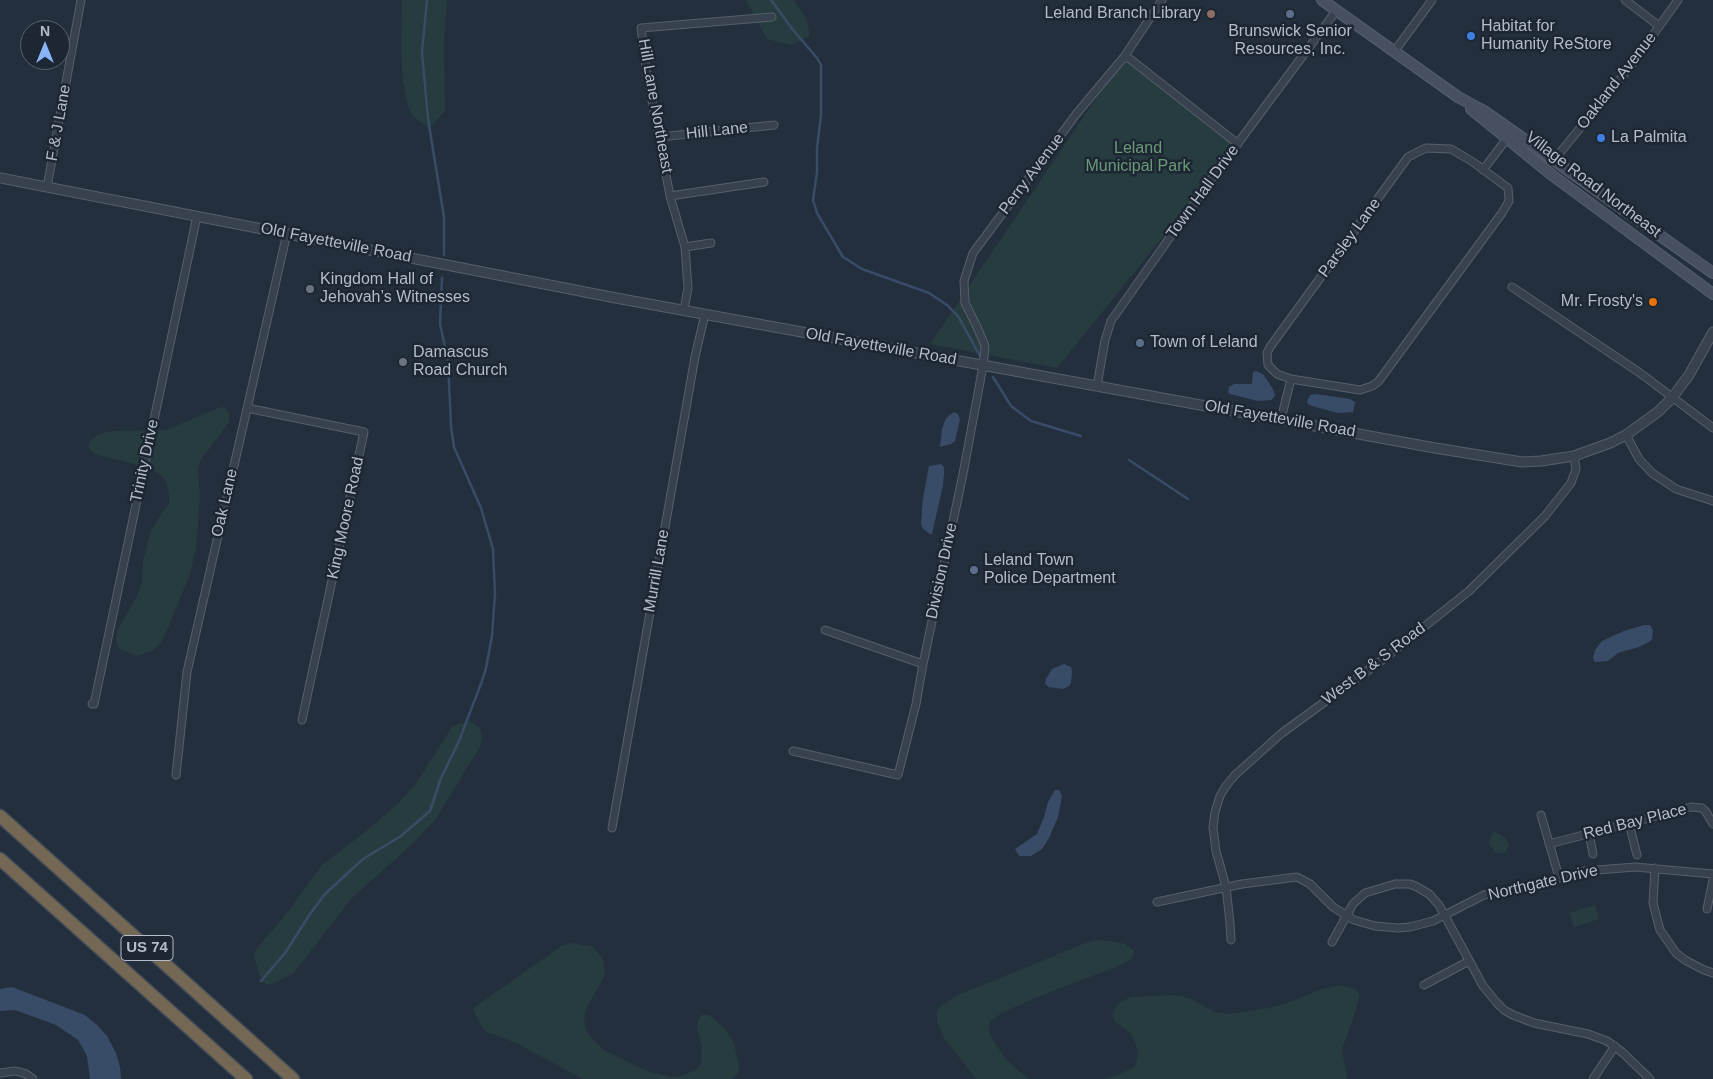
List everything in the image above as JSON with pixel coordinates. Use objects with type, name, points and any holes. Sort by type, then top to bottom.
[{"type":"highway","name":"US 74","points":[[0,816],[293,1079]]},
{"type":"highway","name":"US 74","points":[[0,858],[246,1079]]},
{"type":"main road","name":"Village Road Northeast","points":[[1322,0],[1509,135],[1713,294]]},
{"type":"main road","name":"Village Road Northeast","points":[[1509,135],[1554,160],[1713,273]]},
{"type":"street","name":"F & J Lane","points":[[47,188],[81,0]]},
{"type":"street","name":"Perry Avenue","points":[[983,366],[985,346],[964,302],[964,281],[973,253],[1066,128],[1124,57],[1162,0]]},
{"type":"street","points":[[1394,52],[1432,0]]},
{"type":"street","points":[[1625,0],[1659,26]]},
{"type":"street","name":"Oakland Avenue","points":[[1554,160],[1630,67],[1678,0]]},
{"type":"street","name":"Town Hall Drive","points":[[1097,386],[1105,340],[1111,322],[1336,10]]},
{"type":"street","name":"Hill Lane Northeast","points":[[686,248],[670,196],[647,74],[641,28],[772,17]]},
{"type":"street","points":[[1124,57],[1130,59],[1238,144]]},
{"type":"street","name":"Hill Lane","points":[[660,137],[774,125]]},
{"type":"street","points":[[1483,170],[1509,135]]},
{"type":"street","name":"Parsley Lane","points":[[1426,148],[1451,149],[1473,162],[1508,188],[1509,201],[1378,382],[1360,390],[1291,379],[1277,374],[1268,365],[1267,353],[1270,347],[1408,157],[1426,148]]},
{"type":"street","name":"Old Fayetteville Road","points":[[0,178],[983,366],[1522,462],[1541,462],[1574,456],[1626,435],[1659,411],[1672,398],[1689,375],[1713,332]]},
{"type":"street","name":"Hill Lane Northeast","points":[[670,196],[764,182]]},
{"type":"street","name":"Trinity Drive","points":[[92,704],[94,704],[197,216]]},
{"type":"street","name":"Oak Lane","points":[[176,775],[187,672],[287,234]]},
{"type":"street","points":[[684,310],[688,288],[686,248],[711,242]]},
{"type":"street","points":[[1512,287],[1640,373],[1713,428]]},
{"type":"street","name":"Murrill Lane","points":[[612,828],[695,357],[705,314]]},
{"type":"street","name":"Division Drive","points":[[793,751],[898,776],[916,704],[983,366]]},
{"type":"street","points":[[1281,419],[1291,379]]},
{"type":"street","name":"King Moore Road","points":[[247,408],[364,432],[302,720]]},
{"type":"street","points":[[1626,435],[1639,458],[1652,473],[1676,489],[1713,501]]},
{"type":"street","name":"West B & S Road","points":[[1231,940],[1226,887],[1216,851],[1213,827],[1220,796],[1226,786],[1235,775],[1282,733],[1386,658],[1469,591],[1544,516],[1571,483],[1576,469],[1574,456]]},
{"type":"street","points":[[825,630],[923,664]]},
{"type":"street","name":"Red Bay Place","points":[[1549,844],[1691,807],[1697,807],[1706,812],[1713,824]]},
{"type":"street","points":[[1541,815],[1559,877]]},
{"type":"street","points":[[1629,823],[1637,855]]},
{"type":"street","points":[[1589,834],[1593,854]]},
{"type":"street","name":"Northgate Drive","points":[[1157,902],[1242,884],[1297,877],[1310,884],[1326,901],[1346,915],[1364,924],[1398,928],[1422,925],[1446,916],[1484,896],[1528,887],[1585,870],[1635,867],[1713,874]]},
{"type":"street","points":[[1655,868],[1654,903],[1660,930],[1672,948],[1685,960],[1698,968],[1713,973]]},
{"type":"street","points":[[1707,909],[1713,880]]},
{"type":"street","points":[[1332,942],[1353,904],[1365,893],[1402,884],[1410,884],[1424,890],[1434,898],[1446,916],[1489,995],[1497,1003],[1514,1015],[1534,1022],[1588,1034],[1607,1041],[1615,1046],[1650,1079]]},
{"type":"street","points":[[1424,985],[1470,961]]},
{"type":"street","points":[[1594,1079],[1615,1046]]},
{"type":"street","points":[[0,1074],[14,1071],[26,1074],[33,1079]]},
{"type":"green space","points":[[402,0],[447,0],[444,41],[445,111],[430,127],[424,125],[412,115],[408,106],[403,83],[401,48]]},
{"type":"green space","points":[[746,0],[794,0],[807,20],[810,36],[791,45],[767,39]]},
{"type":"green space","name":"Leland Municipal Park","points":[[1124,57],[1238,144],[1057,368],[930,344]]},
{"type":"green space","points":[[224,407],[229,413],[229,422],[200,461],[198,469],[200,497],[196,548],[190,574],[166,633],[159,645],[152,651],[136,656],[119,648],[116,641],[117,631],[137,596],[142,582],[143,561],[151,530],[169,503],[167,484],[163,477],[148,467],[97,455],[88,446],[91,440],[99,434],[112,431],[166,430]]},
{"type":"green space","points":[[470,721],[480,728],[482,738],[480,747],[435,820],[412,844],[351,899],[293,974],[272,984],[266,984],[261,981],[254,957],[256,949],[283,918],[322,865],[399,803],[415,785],[452,727]]},
{"type":"green space","points":[[1495,831],[1505,838],[1509,845],[1505,853],[1496,853],[1489,844],[1490,837]]},
{"type":"green space","points":[[1595,905],[1599,919],[1574,927],[1569,913]]},
{"type":"green space","points":[[1099,940],[1125,944],[1134,951],[1134,954],[1131,959],[1116,967],[1035,998],[1002,1013],[990,1021],[989,1032],[994,1042],[1006,1059],[1028,1079],[976,1079],[944,1038],[937,1022],[937,1010],[958,995],[1088,942]]},
{"type":"green space","points":[[571,943],[593,947],[603,959],[605,975],[586,1009],[584,1020],[586,1030],[590,1036],[604,1050],[649,1072],[672,1077],[682,1076],[697,1069],[701,1063],[702,1046],[697,1029],[698,1019],[702,1015],[709,1015],[725,1029],[734,1043],[739,1066],[738,1074],[732,1079],[583,1079],[516,1043],[483,1029],[473,1010],[476,1006],[563,945]]},
{"type":"green space","points":[[1341,985],[1357,990],[1360,995],[1342,1049],[1347,1079],[1102,1079],[1115,1076],[1133,1068],[1136,1064],[1138,1053],[1135,1042],[1130,1033],[1115,1022],[1112,1014],[1119,1003],[1131,997],[1182,996],[1215,1012],[1228,1014],[1282,1005],[1322,989]]},
{"type":"water","points":[[1256,371],[1263,374],[1273,389],[1275,396],[1271,400],[1258,401],[1228,392],[1229,387],[1234,384],[1252,384],[1253,372]]},
{"type":"water","points":[[1310,395],[1350,399],[1355,402],[1353,412],[1338,413],[1312,406],[1307,403],[1308,399]]},
{"type":"water","points":[[954,412],[958,414],[960,419],[955,441],[940,447],[942,429],[946,418]]},
{"type":"water","points":[[941,464],[944,467],[943,485],[932,534],[930,534],[923,529],[921,524],[923,498],[929,466]]},
{"type":"water","points":[[1650,625],[1653,631],[1652,639],[1649,642],[1618,653],[1608,661],[1595,662],[1593,658],[1595,650],[1602,641],[1624,631]]},
{"type":"water","points":[[1064,664],[1071,667],[1072,671],[1069,686],[1063,689],[1049,687],[1045,684],[1052,669]]},
{"type":"water","points":[[1055,790],[1059,790],[1062,796],[1058,817],[1049,838],[1042,849],[1031,856],[1019,856],[1015,849],[1037,834],[1048,802]]},
{"type":"water","points":[[12,987],[85,1015],[97,1025],[107,1036],[116,1053],[121,1079],[90,1079],[87,1056],[78,1040],[56,1025],[15,1010],[0,1011],[0,989]]},
{"type":"waterway","points":[[427,0],[422,52],[428,119],[444,217],[444,255]]},
{"type":"waterway","points":[[771,0],[821,65],[821,115],[813,200],[817,213],[843,257],[862,269],[929,293],[947,305],[958,316],[980,356]]},
{"type":"waterway","points":[[261,981],[285,953],[325,894],[363,859],[401,836],[430,811],[441,778],[459,741],[486,668],[492,636],[495,594],[493,549],[481,508],[454,447],[451,426],[448,361],[440,324],[442,278]]},
{"type":"waterway","points":[[993,377],[1011,406],[1031,421],[1081,436]]},
{"type":"waterway","points":[[1129,460],[1188,499]]},
{"type":"place","name":"Leland Branch Library","points":[[1211,14]]},
{"type":"place","name":"Brunswick Senior Resources, Inc.","points":[[1290,14]]},
{"type":"place","name":"Habitat for Humanity ReStore","points":[[1471,36]]},
{"type":"place","name":"La Palmita","points":[[1601,138]]},
{"type":"place","name":"Kingdom Hall of Jehovah’s Witnesses","points":[[310,289]]},
{"type":"place","name":"Mr. Frosty's","points":[[1653,302]]},
{"type":"place","name":"Town of Leland","points":[[1140,343]]},
{"type":"place","name":"Damascus Road Church","points":[[403,362]]},
{"type":"place","name":"Leland Town Police Department","points":[[974,570]]}]
